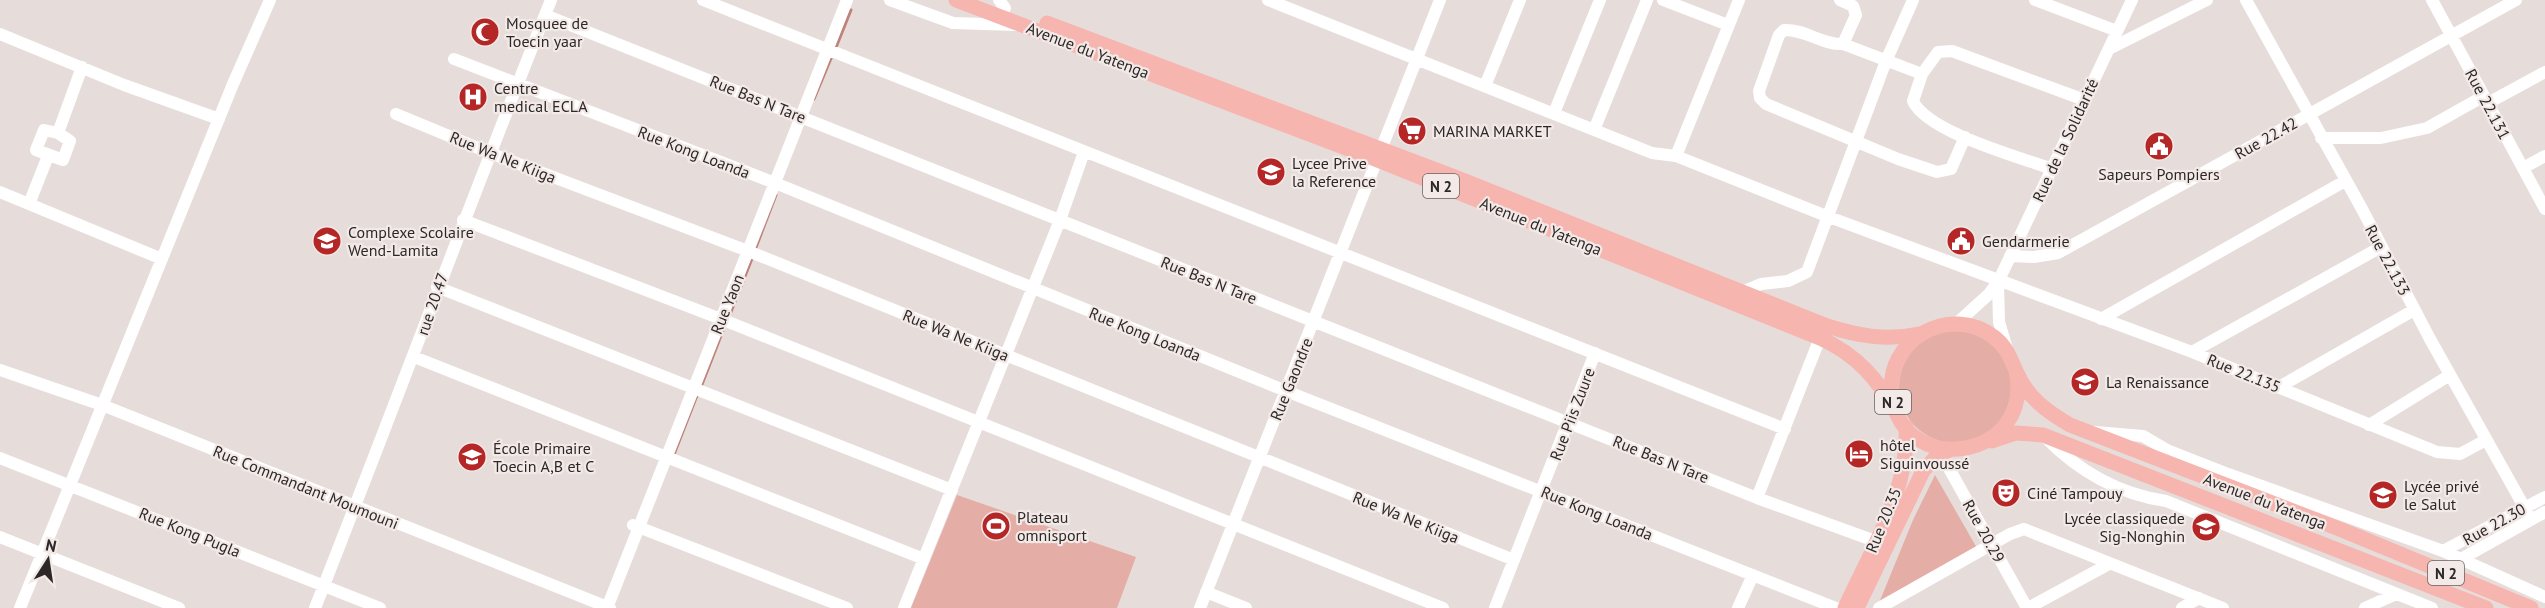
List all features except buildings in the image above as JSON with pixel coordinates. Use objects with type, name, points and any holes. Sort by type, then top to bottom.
[{"type":"main road","name":"Avenue du Yatenga","points":[[956,0],[1377,154]]},
{"type":"main road","name":"Avenue du Yatenga","points":[[984,0],[1002,4],[1692,280],[1820,338],[1839,347],[1870,372],[1881,385],[1897,414]]},
{"type":"main road","name":"Avenue du Yatenga","points":[[1692,280],[1742,292],[1853,334],[1884,339],[1919,334]]},
{"type":"main road","name":"N 2","points":[[1956,324],[1982,330],[2007,351],[2016,371],[2018,392],[2012,413],[2000,430],[1983,443],[1967,449],[1945,452],[1922,441],[1906,427],[1897,414],[1891,390],[1894,366],[1906,345],[1919,334],[1941,325],[1956,324]]},
{"type":"main road","name":"Avenue du Yatenga","points":[[2016,371],[2037,403],[2083,431],[2342,530],[2531,608]]},
{"type":"main road","name":"Rue 20.35","points":[[1845,608],[1902,473],[1906,450],[1906,427]]},
{"type":"main road","name":"Avenue du Yatenga","points":[[1983,443],[2016,433],[2043,435],[2486,608]]},
{"type":"main road","name":"Rue 20.35","points":[[1857,608],[1918,480],[1927,465],[1945,452]]},
{"type":"street","points":[[20,608],[219,119],[270,0]]},
{"type":"street","name":"rue 20.47","points":[[315,608],[414,357],[437,287],[463,220],[551,0]]},
{"type":"street","points":[[704,0],[828,47],[1084,152],[1785,429]]},
{"type":"street","name":"Rue Yaon","points":[[608,608],[636,526],[667,456],[847,0]]},
{"type":"street","points":[[890,0],[952,23],[1024,25]]},
{"type":"street","name":"Rue 22.135","points":[[1268,0],[1652,153],[1676,156],[1829,217],[2192,352],[2369,425],[2449,455],[2460,454],[2486,440]]},
{"type":"street","name":"Rue Gaondre","points":[[1200,608],[1314,322],[1377,154],[1440,0]]},
{"type":"street","points":[[1485,86],[1520,0]]},
{"type":"street","points":[[1554,113],[1600,0]]},
{"type":"street","points":[[1594,129],[1647,0]]},
{"type":"street","points":[[1663,0],[1728,25]]},
{"type":"street","points":[[1676,156],[1739,0]]},
{"type":"street","points":[[1840,0],[1853,6],[1856,15],[1843,44]]},
{"type":"street","points":[[1742,292],[1761,284],[1788,281],[1807,272],[1886,61],[1913,0]]},
{"type":"street","points":[[2035,0],[2117,31]]},
{"type":"street","name":"Rue de la Solidarité","points":[[1956,324],[1989,294],[1999,280],[2052,169],[2082,99],[2111,48],[2132,0]]},
{"type":"street","points":[[2111,48],[2207,0]]},
{"type":"street","name":"Rue 22.133","points":[[2246,0],[2531,519]]},
{"type":"street","name":"Rue 22.131","points":[[2432,0],[2545,209]]},
{"type":"street","name":"Rue 22.42","points":[[2010,256],[2058,253],[2516,0]]},
{"type":"street","name":"Rue Bas N Tare","points":[[545,15],[1757,498],[1875,541]]},
{"type":"street","points":[[1922,74],[1843,44],[1831,44],[1794,30],[1784,30],[1779,35],[1759,91],[1760,98],[1766,104],[1898,159],[1937,172],[1951,169],[1965,137]]},
{"type":"street","points":[[0,34],[219,119]]},
{"type":"street","points":[[2052,169],[1965,137],[1918,112],[1913,101],[1922,74],[1938,52],[1952,51],[2082,99]]},
{"type":"street","name":"Rue Kong Loanda","points":[[454,60],[775,183],[1286,391],[1836,608]]},
{"type":"street","points":[[58,133],[82,66]]},
{"type":"street","points":[[2321,138],[2381,138],[2427,128],[2545,72]]},
{"type":"street","name":"Rue Wa Ne Kiiga","points":[[396,114],[490,153],[748,251],[1514,560]]},
{"type":"street","points":[[48,129],[70,141],[65,158],[60,160],[48,156],[36,150],[41,133],[48,129]]},
{"type":"street","points":[[904,608],[1060,220],[1084,152]]},
{"type":"street","points":[[29,204],[48,156]]},
{"type":"street","points":[[2523,168],[2545,156]]},
{"type":"street","points":[[2101,319],[2345,181]]},
{"type":"street","points":[[0,192],[162,259]]},
{"type":"street","points":[[463,220],[721,319],[1443,608]]},
{"type":"street","points":[[2192,352],[2380,247]]},
{"type":"street","name":"Rue de la Solidarité","points":[[1999,280],[1999,322],[2007,351]]},
{"type":"street","points":[[437,287],[952,490]]},
{"type":"street","points":[[2279,387],[2414,309]]},
{"type":"street","points":[[1757,498],[1820,338]]},
{"type":"street","name":"Rue Piis Zuure","points":[[1495,608],[1594,353]]},
{"type":"street","points":[[414,357],[924,559]]},
{"type":"street","name":"Rue Commandant Moumouni","points":[[0,370],[102,405],[608,608]]},
{"type":"street","points":[[2369,425],[2450,375]]},
{"type":"street","points":[[2083,431],[2143,436],[2167,450],[2228,474],[2444,551],[2545,597]]},
{"type":"street","points":[[2043,435],[2064,456],[2103,482],[2127,492],[2166,501],[2432,608]]},
{"type":"street","name":"Rue 20.29","points":[[1945,452],[2028,608]]},
{"type":"street","name":"Rue Kong Pugla","points":[[0,458],[380,608]]},
{"type":"street","points":[[2127,492],[2123,480],[2128,469]]},
{"type":"street","name":"Rue 22.30","points":[[2444,551],[2545,497]]},
{"type":"street","name":"Rue 22.30","points":[[2461,559],[2545,512]]},
{"type":"street","points":[[636,526],[847,608]]},
{"type":"street","points":[[1879,608],[1992,544],[2024,529],[2223,608]]},
{"type":"street","points":[[0,537],[179,608]]},
{"type":"street","points":[[2028,608],[2109,564]]},
{"type":"street","points":[[1738,608],[1753,575]]},
{"type":"street","points":[[1206,592],[1246,608]]},
{"type":"street","points":[[2365,608],[2396,594]]},
{"type":"street","points":[[2182,608],[2199,598]]},
{"type":"shaded area","points":[[1955,331],[1976,335],[1995,347],[2007,366],[2011,387],[2007,408],[1995,427],[1976,439],[1955,443],[1934,439],[1915,427],[1903,408],[1899,387],[1903,366],[1915,347],[1934,335]]},
{"type":"shaded area","points":[[1935,475],[1977,548],[1879,603],[1913,520]]},
{"type":"shaded area","name":"Plateau omnisport","points":[[957,495],[1136,557],[1117,608],[911,608]]},
{"type":"waterway","points":[[835,50],[851,10]]},
{"type":"waterway","points":[[814,99],[832,56]]},
{"type":"waterway","points":[[755,250],[776,195]]},
{"type":"waterway","points":[[729,317],[753,256]]},
{"type":"waterway","points":[[701,387],[726,323]]},
{"type":"waterway","points":[[673,457],[698,393]]},
{"type":"place","name":"Mosquee de Toecin yaar","points":[[485,32]]},
{"type":"place","name":"Centre medical ECLA","points":[[473,97]]},
{"type":"place","name":"MARINA MARKET","points":[[1412,131]]},
{"type":"place","name":"Sapeurs Pompiers","points":[[2159,146]]},
{"type":"place","name":"Lycee Prive la Reference","points":[[1271,172]]},
{"type":"place","name":"Complexe Scolaire Wend-Lamita","points":[[327,241]]},
{"type":"place","name":"Gendarmerie","points":[[1961,241]]},
{"type":"place","name":"La Renaissance","points":[[2085,382]]},
{"type":"place","name":"hôtel Siguinvoussé","points":[[1859,454]]},
{"type":"place","name":"École Primaire Toecin A,B et C","points":[[472,457]]},
{"type":"place","name":"Ciné Tampouy","points":[[2006,493]]},
{"type":"place","name":"Lycée privé le Salut","points":[[2383,495]]},
{"type":"place","name":"Plateau omnisport","points":[[996,526]]},
{"type":"place","name":"Lycée classiquede Sig-Nonghin","points":[[2206,527]]}]
